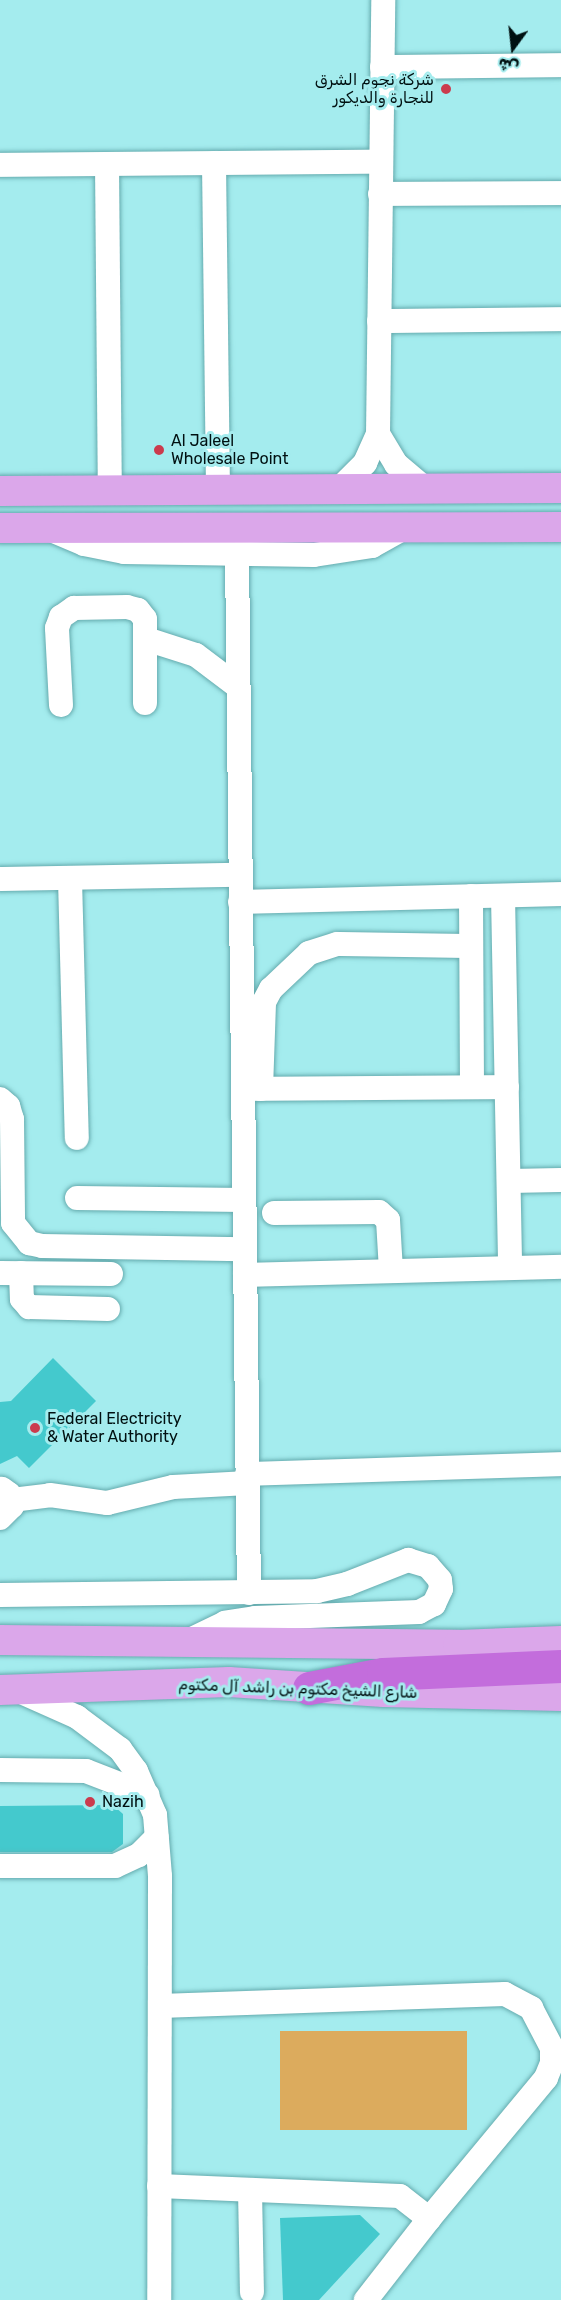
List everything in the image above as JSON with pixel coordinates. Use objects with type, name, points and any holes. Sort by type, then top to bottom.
[{"type":"highway","points":[[309,1688],[383,1674],[561,1666]]},
{"type":"main road","points":[[0,491],[342,486],[561,488]]},
{"type":"main road","points":[[95,528],[143,515],[272,512],[286,505],[297,487]]},
{"type":"main road","points":[[0,528],[561,527]]},
{"type":"main road","points":[[0,1640],[458,1645],[561,1641]]},
{"type":"main road","name":"شارع الشيخ مكتوم بن راشد آل مكتوم","points":[[7,1690],[203,1682],[309,1688],[561,1696]]},
{"type":"street","points":[[342,486],[365,463],[378,434],[383,0]]},
{"type":"street","points":[[382,67],[561,64]]},
{"type":"street","points":[[0,165],[381,162]]},
{"type":"street","points":[[214,163],[218,488]]},
{"type":"street","points":[[106,164],[110,490]]},
{"type":"street","points":[[380,194],[561,193]]},
{"type":"street","points":[[379,321],[561,319]]},
{"type":"street","points":[[378,434],[396,464],[422,486]]},
{"type":"street","points":[[46,528],[84,544],[124,552],[237,554],[353,551],[406,527]]},
{"type":"street","points":[[237,554],[240,902],[252,1089]]},
{"type":"street","points":[[61,705],[57,628],[64,613],[74,608],[133,608],[145,619],[145,703]]},
{"type":"street","points":[[146,639],[196,655],[237,686]]},
{"type":"street","points":[[0,879],[240,875]]},
{"type":"street","points":[[70,879],[76,1138]]},
{"type":"street","points":[[240,902],[561,894]]},
{"type":"street","points":[[471,896],[472,1087]]},
{"type":"street","points":[[503,896],[510,1268]]},
{"type":"street","points":[[249,1593],[244,1200],[252,1089],[264,1002],[271,989],[309,953],[337,944],[471,946]]},
{"type":"street","points":[[252,1089],[507,1087]]},
{"type":"street","points":[[0,1099],[8,1106],[12,1119],[8,1229],[24,1239],[42,1246],[244,1249]]},
{"type":"street","points":[[509,1182],[561,1180]]},
{"type":"street","points":[[77,1198],[244,1200]]},
{"type":"street","points":[[274,1213],[379,1212],[388,1221],[391,1271]]},
{"type":"street","points":[[245,1275],[561,1267]]},
{"type":"street","points":[[108,1309],[29,1307],[22,1299],[10,1273],[111,1274]]},
{"type":"street","points":[[4,1502],[50,1495],[107,1503],[173,1486],[248,1479],[561,1464]]},
{"type":"street","points":[[0,1595],[249,1593],[327,1590],[408,1560],[419,1561],[436,1572],[441,1589],[435,1605],[419,1612],[255,1618],[225,1623],[188,1641]]},
{"type":"street","points":[[7,1690],[100,1731],[136,1771],[148,1795],[158,1837],[159,2300]]},
{"type":"street","points":[[0,1770],[86,1771],[148,1795]]},
{"type":"street","points":[[0,1866],[115,1866],[140,1855],[158,1837]]},
{"type":"street","points":[[160,2006],[505,1994],[531,2008],[552,2048],[552,2063],[546,2078],[429,2219],[366,2300]]},
{"type":"street","points":[[159,2186],[400,2196],[429,2219]]},
{"type":"street","points":[[250,2190],[252,2292]]},
{"type":"shaded area","points":[[280,2031],[467,2031],[467,2130],[280,2130]]},
{"type":"building","name":"Federal Electricity & Water Authority","points":[[53,1358],[96,1401],[29,1468],[17,1456],[0,1464],[0,1402],[11,1401]]},
{"type":"building","points":[[113,1805],[123,1814],[123,1844],[112,1852],[0,1852],[0,1806]]},
{"type":"building","points":[[360,2215],[380,2234],[319,2300],[283,2300],[280,2218]]},
{"type":"place","name":"شركة نجوم الشرق للنجارة والديكور","points":[[446,89]]},
{"type":"place","name":"Al Jaleel Wholesale Point","points":[[159,450]]},
{"type":"place","name":"Federal Electricity & Water Authority","points":[[35,1428]]},
{"type":"place","name":"Nazih","points":[[90,1802]]}]
